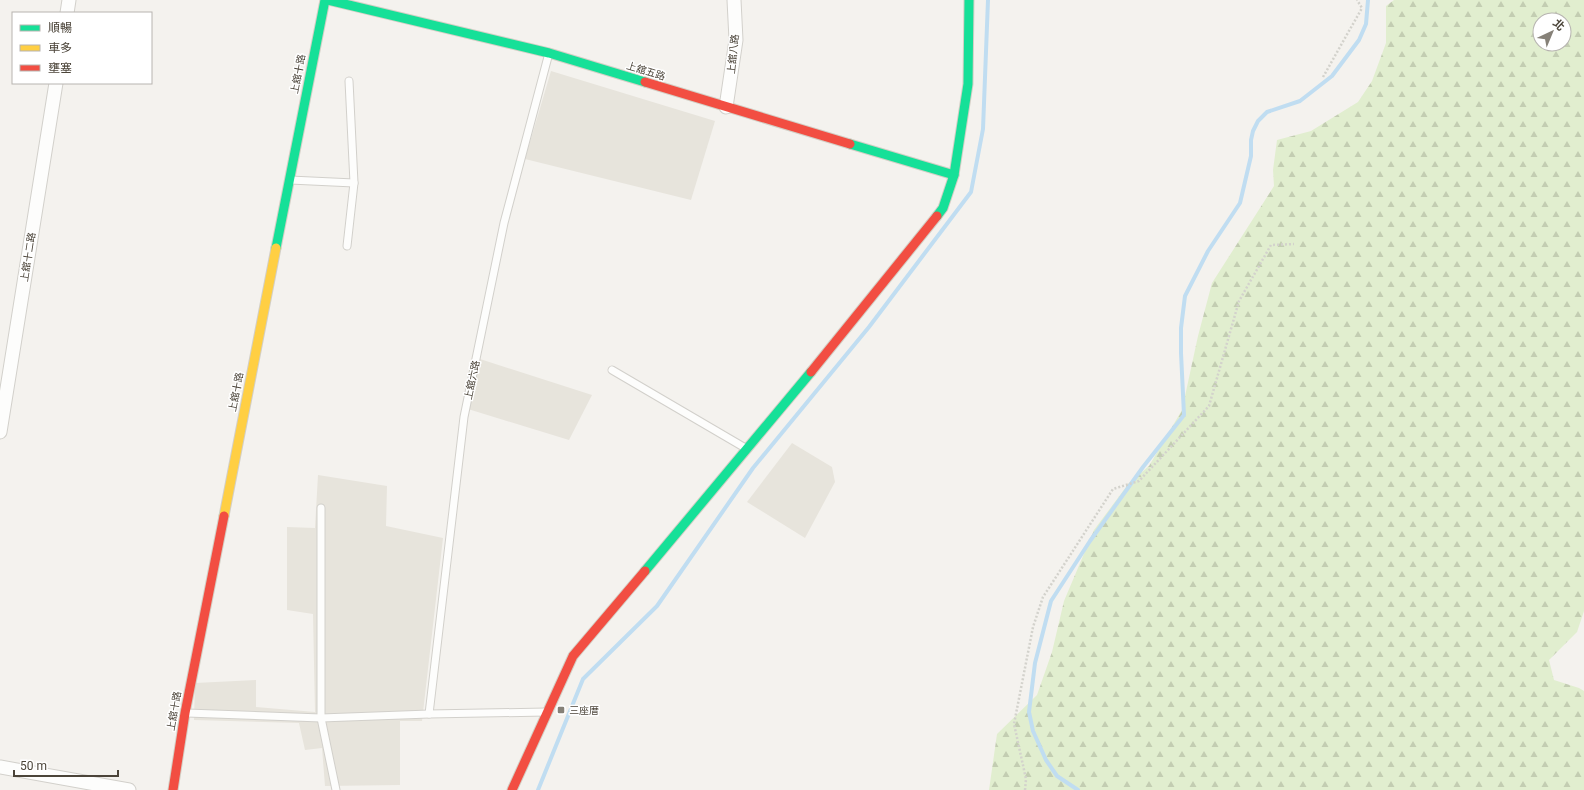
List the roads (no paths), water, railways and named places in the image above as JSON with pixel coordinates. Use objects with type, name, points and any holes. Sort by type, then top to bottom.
[{"type":"street","points":[[67,12],[69,0]]},
{"type":"street","name":"上舘十路","points":[[174,790],[185,713],[288,180],[325,0]]},
{"type":"street","name":"上舘五路","points":[[328,0],[550,53],[954,175]]},
{"type":"street","name":"上舘八路","points":[[726,107],[736,40],[734,0]]},
{"type":"street","points":[[512,790],[573,656],[816,366],[943,208],[954,175],[968,84],[969,0]]},
{"type":"street","name":"上舘十二路","points":[[0,432],[56,84]]},
{"type":"street","points":[[0,767],[129,790]]},
{"type":"lane","name":"上舘六路","points":[[428,714],[464,417],[504,223],[550,53]]},
{"type":"lane","points":[[347,246],[354,183],[348,81]]},
{"type":"lane","points":[[288,180],[354,183]]},
{"type":"lane","points":[[612,370],[747,449]]},
{"type":"lane","points":[[321,508],[321,718],[336,790]]},
{"type":"lane","points":[[185,713],[321,718],[547,712]]},
{"type":"waterway","points":[[538,790],[583,679],[657,606],[753,468],[869,327],[971,192],[983,129],[988,0]]},
{"type":"waterway","points":[[1078,790],[1057,776],[1046,760],[1033,731],[1029,712],[1035,663],[1051,601],[1090,541],[1143,467],[1184,415],[1181,328],[1185,296],[1208,251],[1240,203],[1251,156],[1251,140],[1253,131],[1258,121],[1267,112],[1300,101],[1332,76],[1359,40],[1366,24],[1368,0]]},
{"type":"place","name":"三座厝","points":[[561,710]]}]
